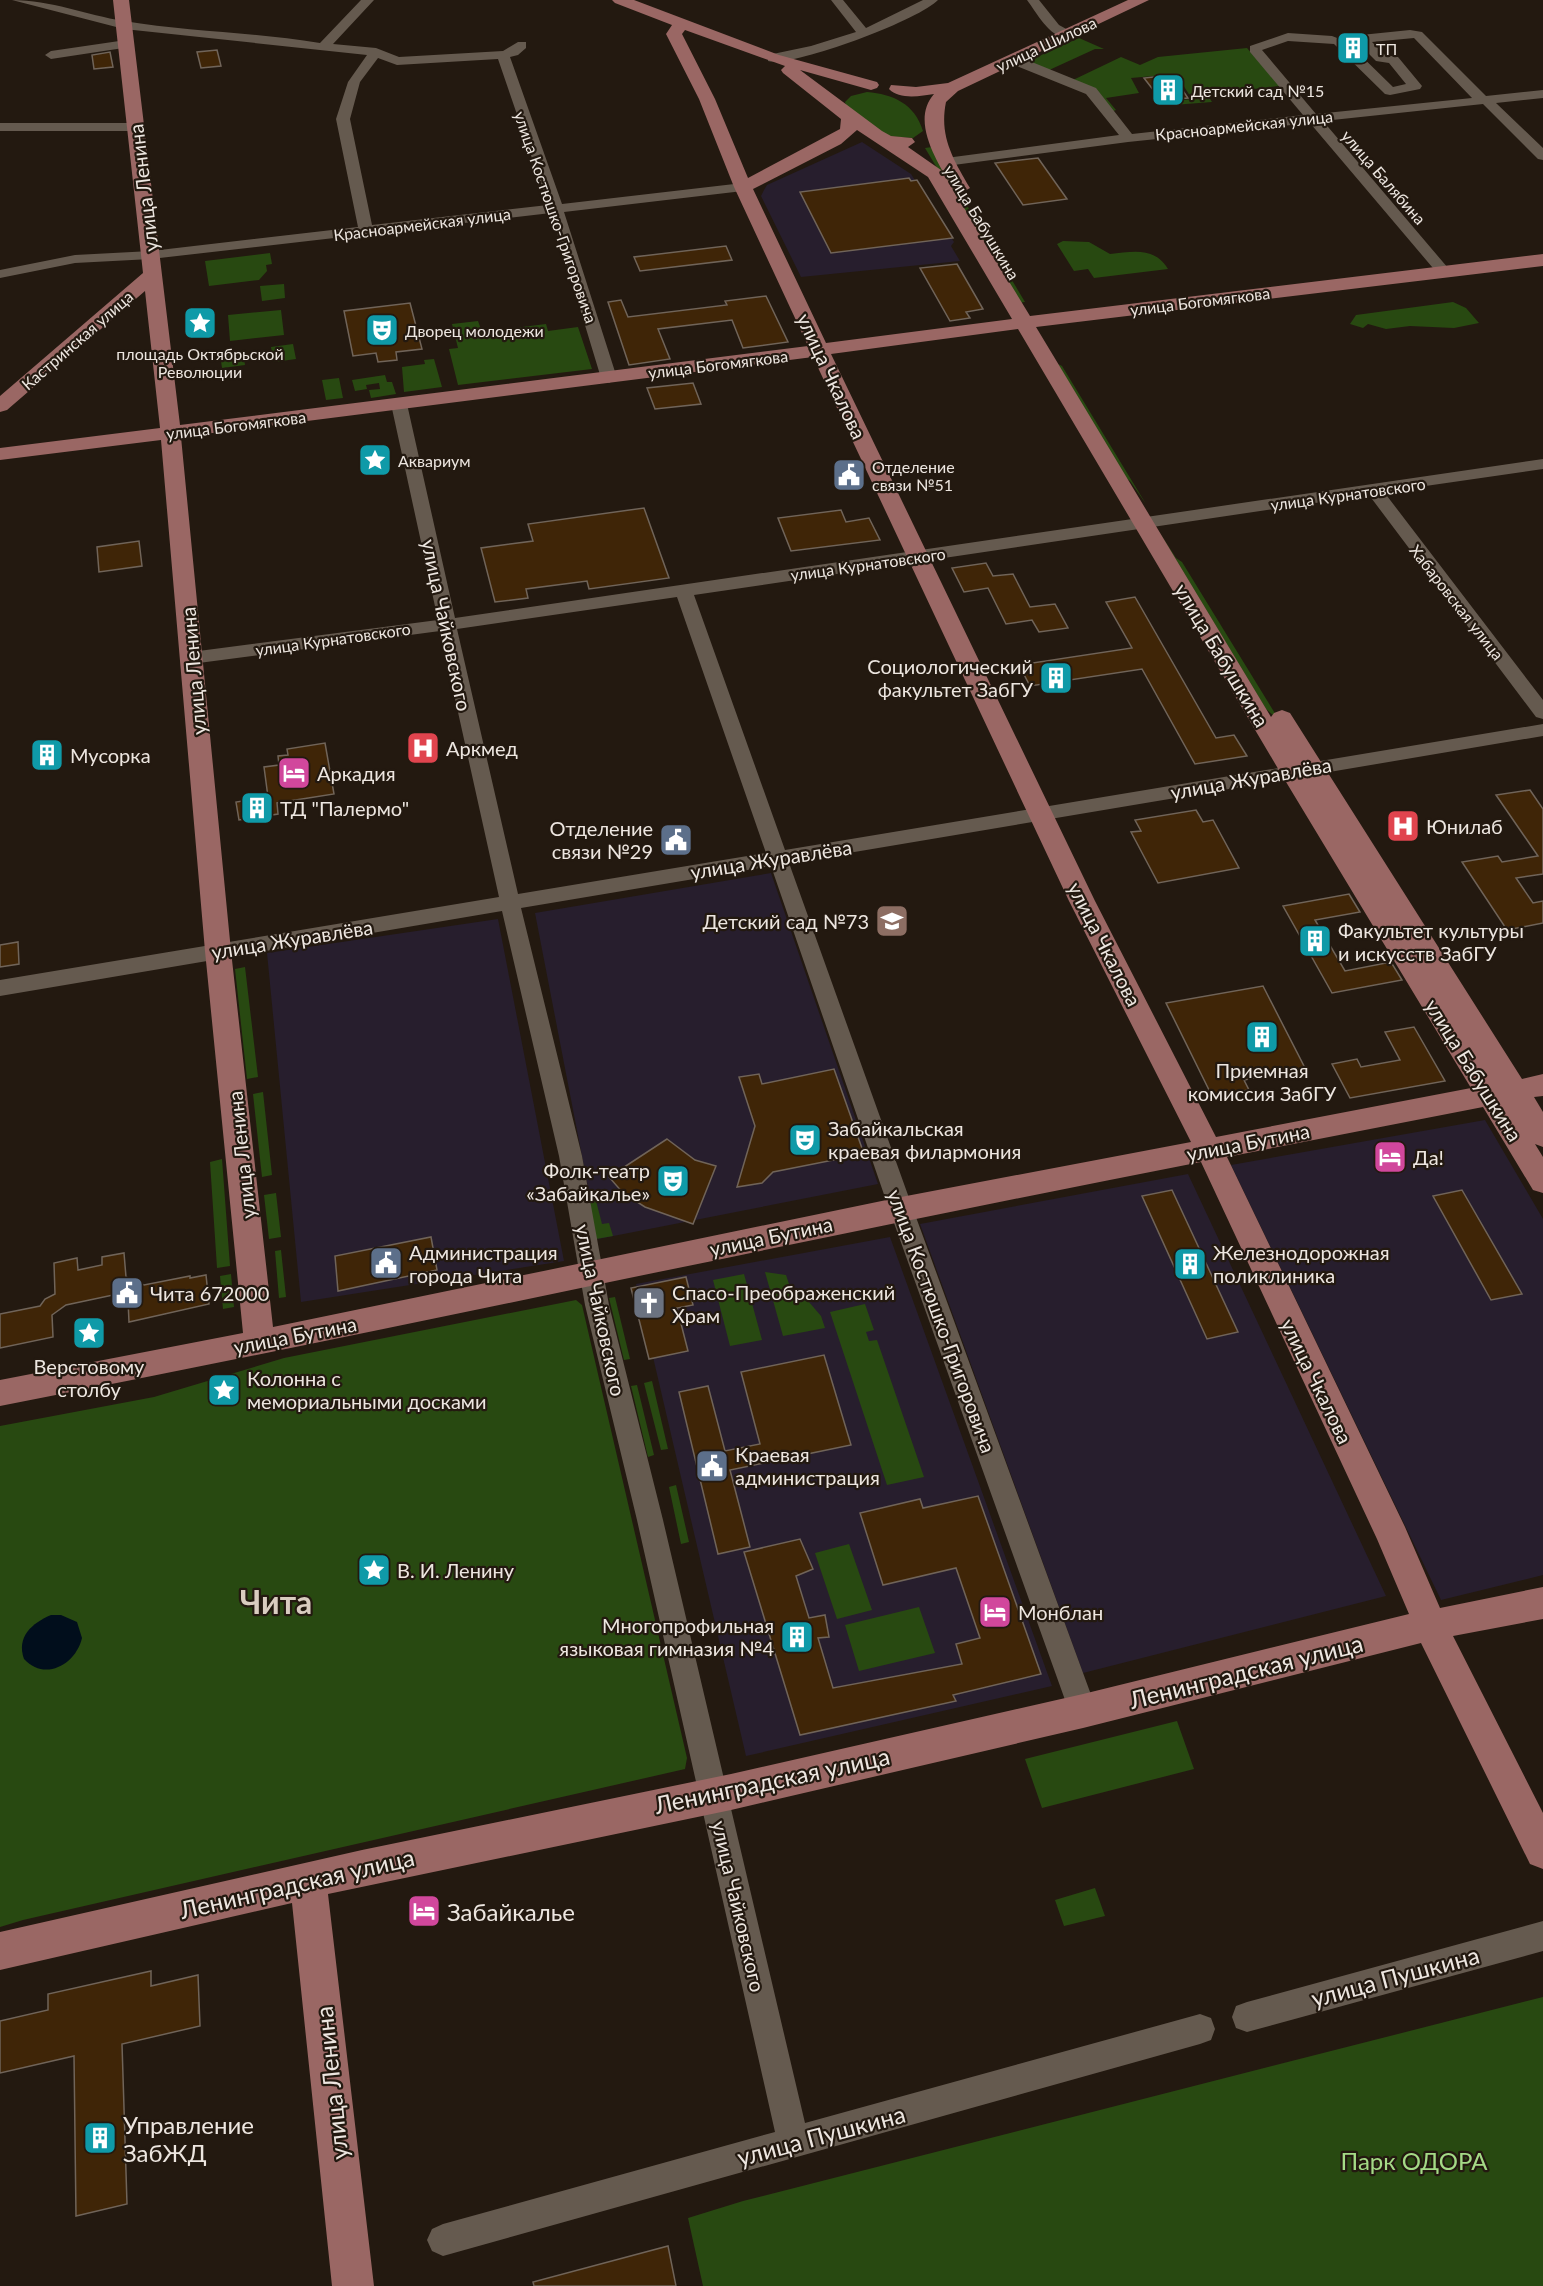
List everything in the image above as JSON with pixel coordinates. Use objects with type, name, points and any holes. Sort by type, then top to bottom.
[{"type":"main road","name":"улица Ленина","points":[[122,0],[170,434],[218,951],[259,1343]]},
{"type":"main road","points":[[620,0],[678,28],[773,58],[872,85]]},
{"type":"main road","name":"улица Шилова","points":[[872,85],[916,92],[952,87],[1141,0]]},
{"type":"main road","name":"улица Чкалова","points":[[678,28],[743,187],[916,557],[1040,814],[1208,1149],[1393,1537],[1431,1626],[1543,1851]]},
{"type":"main road","name":"улица Бабушкина","points":[[773,58],[850,118],[935,174],[1033,321]]},
{"type":"main road","points":[[834,104],[833,98],[842,91],[872,85]]},
{"type":"main road","points":[[835,140],[857,134],[913,141],[935,134],[938,100],[952,87]]},
{"type":"main road","name":"улица Бабушкина","points":[[897,89],[918,102],[935,134],[936,144],[1033,321],[1302,769],[1502,1093],[1543,1182]]},
{"type":"main road","points":[[835,140],[848,131],[850,118]]},
{"type":"main road","name":"Красноармейская улица","points":[[743,187],[835,140]]},
{"type":"main road","name":"улица Богомягкова","points":[[0,454],[820,351],[1033,321],[1543,260]]},
{"type":"main road","name":"Кастринская улица","points":[[0,406],[152,264]]},
{"type":"main road","name":"улица Бутина","points":[[0,1393],[259,1343],[901,1209],[1543,1085]]},
{"type":"main road","name":"улица Бабушкина","points":[[1502,1093],[1543,1136]]},
{"type":"main road","name":"Ленинградская улица","points":[[0,1950],[1083,1711],[1431,1626],[1543,1603]]},
{"type":"main road","name":"улица Ленина","points":[[309,1880],[353,2286]]},
{"type":"street","points":[[18,0],[124,25],[281,40],[376,52],[397,61],[503,55],[514,52],[522,45]]},
{"type":"street","points":[[323,47],[368,0]]},
{"type":"street","points":[[837,0],[864,34]]},
{"type":"street","points":[[773,58],[803,52],[864,34],[932,0]]},
{"type":"street","points":[[1033,0],[1055,28],[1066,34]]},
{"type":"street","points":[[1361,39],[1381,58],[1393,60],[1415,86],[1389,91],[1342,45],[1361,39],[1418,35],[1543,156]]},
{"type":"street","name":"улица Балябина","points":[[1342,45],[1332,40],[1288,37],[1272,41],[1254,50],[1443,271]]},
{"type":"street","points":[[51,54],[126,44]]},
{"type":"street","points":[[366,230],[343,119],[354,82],[376,52]]},
{"type":"street","name":"улица Костюшко-Григоровича","points":[[503,55],[556,208],[609,378]]},
{"type":"street","points":[[1012,59],[1091,91],[1128,138]]},
{"type":"street","name":"Красноармейская улица","points":[[946,162],[1128,138],[1543,94]]},
{"type":"street","points":[[0,127],[136,127]]},
{"type":"street","name":"Красноармейская улица","points":[[0,274],[75,259],[152,264],[366,230],[743,187]]},
{"type":"street","name":"улица Чайковского","points":[[399,404],[446,624],[564,1133],[593,1274],[597,1305],[672,1611],[712,1794],[794,2144]]},
{"type":"street","name":"улица Курнатовского","points":[[191,658],[684,591],[1543,464]]},
{"type":"street","name":"Хабаровская улица","points":[[1374,490],[1543,713]]},
{"type":"street","name":"улица Костюшко-Григоровича","points":[[684,591],[708,657],[725,714],[779,858],[901,1209],[1083,1711]]},
{"type":"street","name":"улица Журавлёва","points":[[0,988],[1543,730]]},
{"type":"street","name":"улица Пушкина","points":[[1247,2017],[1543,1936]]},
{"type":"street","name":"улица Пушкина","points":[[443,2240],[1200,2030]]},
{"type":"shaded area","points":[[862,142],[911,174],[954,242],[951,246],[960,261],[801,277],[761,196],[767,185]]},
{"type":"shaded area","points":[[771,873],[878,1184],[598,1239],[535,913]]},
{"type":"shaded area","points":[[498,919],[564,1261],[301,1302],[267,953]]},
{"type":"shaded area","points":[[1485,1120],[1543,1219],[1543,1575],[1441,1600],[1231,1165]]},
{"type":"shaded area","points":[[1188,1174],[1386,1596],[1083,1673],[920,1224]]},
{"type":"shaded area","points":[[890,1237],[1052,1686],[746,1756],[636,1284]]},
{"type":"green space","points":[[1079,38],[1104,49],[1095,49],[1047,71],[1026,62]]},
{"type":"green space","points":[[1247,48],[1280,86],[1207,94],[1212,102],[1160,106],[1158,103],[1192,99],[1176,74],[1131,78],[1139,93],[1106,98],[1116,110],[1111,112],[1073,80],[1121,57],[1140,65],[1158,57]]},
{"type":"green space","points":[[867,92],[886,95],[902,102],[915,114],[923,131],[913,138],[886,136],[846,106],[845,102],[851,96]]},
{"type":"green space","points":[[932,147],[1025,302],[1018,303],[925,148]]},
{"type":"green space","points":[[1063,241],[1089,242],[1110,254],[1142,252],[1156,257],[1168,269],[1094,278],[1088,269],[1074,271],[1057,244]]},
{"type":"green space","points":[[270,253],[272,264],[266,265],[267,271],[259,280],[209,286],[205,261]]},
{"type":"green space","points":[[284,284],[285,298],[262,301],[260,286]]},
{"type":"green space","points":[[1453,302],[1466,308],[1479,323],[1454,328],[1410,326],[1386,329],[1368,324],[1363,328],[1350,324],[1356,315]]},
{"type":"green space","points":[[281,310],[284,335],[230,341],[228,315]]},
{"type":"green space","points":[[478,321],[482,332],[546,324],[548,331],[578,327],[592,369],[458,385],[449,349],[458,348],[452,324]]},
{"type":"green space","points":[[293,344],[296,359],[274,362],[271,347]]},
{"type":"green space","points":[[243,351],[245,365],[222,368],[220,354]]},
{"type":"green space","points":[[434,359],[442,387],[404,392],[402,367],[425,364],[424,360]]},
{"type":"green space","points":[[1058,364],[1062,366],[1146,504],[1130,481],[1123,476]]},
{"type":"green space","points":[[385,375],[387,382],[392,382],[396,394],[371,398],[369,390],[380,389],[379,383],[366,385],[367,389],[355,391],[352,380]]},
{"type":"green space","points":[[339,378],[343,398],[326,400],[322,380]]},
{"type":"green space","points":[[1160,533],[1176,558],[1182,562],[1295,746],[1274,716],[1266,709]]},
{"type":"green space","points":[[245,967],[258,1077],[247,1079],[235,969]]},
{"type":"green space","points":[[263,1092],[272,1175],[262,1177],[253,1094]]},
{"type":"green space","points":[[222,1159],[230,1266],[217,1268],[210,1162]]},
{"type":"green space","points":[[593,1189],[602,1224],[609,1223],[613,1236],[596,1239],[585,1190]]},
{"type":"green space","points":[[276,1193],[281,1237],[269,1239],[264,1195]]},
{"type":"green space","points":[[281,1250],[286,1297],[279,1298],[275,1251]]},
{"type":"green space","points":[[765,1272],[786,1275],[793,1296],[803,1295],[821,1316],[825,1328],[783,1336]]},
{"type":"green space","points":[[231,1274],[234,1307],[223,1309],[220,1276]]},
{"type":"green space","points":[[744,1274],[762,1340],[730,1346],[713,1280]]},
{"type":"green space","points":[[615,1297],[630,1359],[624,1360],[609,1298]]},
{"type":"green space","points":[[576,1300],[582,1305],[687,1758],[685,1769],[0,1927],[0,1426],[154,1397],[284,1358]]},
{"type":"green space","points":[[865,1304],[874,1330],[866,1332],[869,1341],[877,1340],[924,1477],[887,1485],[830,1312]]},
{"type":"green space","points":[[652,1381],[668,1449],[661,1450],[644,1383]]},
{"type":"green space","points":[[637,1385],[654,1455],[648,1457],[631,1386]]},
{"type":"green space","points":[[676,1485],[689,1542],[681,1544],[669,1487]]},
{"type":"green space","points":[[849,1544],[872,1610],[837,1619],[815,1553]]},
{"type":"green space","points":[[919,1607],[935,1653],[859,1671],[845,1625]]},
{"type":"green space","points":[[1177,1721],[1194,1769],[1042,1808],[1025,1759]]},
{"type":"green space","points":[[1095,1888],[1105,1916],[1064,1926],[1055,1900]]},
{"type":"green space","name":"Парк ОДОРА","points":[[1543,1997],[1543,2286],[703,2286],[688,2218],[743,2201]]},
{"type":"water","points":[[51,1615],[61,1615],[77,1622],[82,1638],[79,1647],[67,1662],[59,1667],[41,1669],[32,1666],[24,1659],[22,1644],[32,1627]]},
{"type":"building","points":[[217,50],[221,66],[201,68],[197,52]]},
{"type":"building","points":[[110,52],[113,67],[94,69],[92,55]]},
{"type":"building","points":[[1172,75],[1188,98],[1161,100],[1144,78]]},
{"type":"building","points":[[1038,158],[1067,199],[1023,205],[995,163]]},
{"type":"building","points":[[909,178],[911,181],[917,180],[953,238],[831,253],[800,192]]},
{"type":"building","points":[[726,246],[732,260],[640,271],[634,257]]},
{"type":"building","points":[[957,264],[983,309],[966,312],[970,318],[950,321],[920,268]]},
{"type":"building","points":[[766,296],[788,342],[743,348],[732,320],[658,329],[670,359],[629,365],[608,302],[621,300],[628,317],[727,305],[725,301]]},
{"type":"building","name":"Дворец молодежи","points":[[410,303],[422,349],[396,352],[397,360],[378,362],[376,353],[353,356],[344,311]]},
{"type":"building","points":[[693,383],[701,404],[655,409],[647,388]]},
{"type":"building","points":[[644,508],[669,578],[589,589],[587,581],[526,589],[528,598],[495,602],[481,548],[533,541],[528,524]]},
{"type":"building","points":[[841,510],[846,522],[869,518],[880,540],[791,551],[778,518]]},
{"type":"building","points":[[139,541],[142,566],[99,572],[97,547]]},
{"type":"building","points":[[986,563],[993,576],[1013,574],[1030,607],[1055,604],[1068,628],[1039,632],[1032,620],[1006,624],[988,588],[964,592],[952,568]]},
{"type":"building","name":"Социологический факультет ЗабГУ","points":[[1135,597],[1216,738],[1234,735],[1247,756],[1195,764],[1142,669],[1030,686],[1019,665],[1132,648],[1106,602]]},
{"type":"building","name":"Аркадия","points":[[325,743],[334,794],[277,803],[278,814],[239,820],[236,802],[268,797],[264,767],[279,765],[278,756],[288,755],[287,749]]},
{"type":"building","points":[[1530,790],[1543,809],[1543,874],[1516,878],[1533,903],[1543,901],[1543,923],[1507,930],[1462,862],[1498,856],[1502,862],[1538,856],[1496,795]]},
{"type":"building","points":[[1196,810],[1203,822],[1213,820],[1239,868],[1158,883],[1131,832],[1141,831],[1135,820]]},
{"type":"building","name":"Факультет культуры и искусств ЗабГУ","points":[[1349,894],[1360,912],[1315,920],[1345,971],[1391,962],[1402,980],[1332,993],[1283,906]]},
{"type":"building","points":[[18,942],[19,964],[0,967],[0,945]]},
{"type":"building","name":"Приемная комиссия ЗабГУ","points":[[1263,986],[1305,1068],[1244,1080],[1249,1090],[1212,1096],[1166,1003]]},
{"type":"building","points":[[1414,1027],[1445,1081],[1350,1098],[1332,1064],[1357,1059],[1361,1067],[1400,1060],[1385,1032]]},
{"type":"building","name":"Забайкальская краевая филармония","points":[[834,1069],[864,1154],[773,1172],[762,1183],[737,1187],[755,1126],[739,1077],[759,1074],[762,1084]]},
{"type":"building","points":[[667,1139],[695,1160],[716,1166],[693,1224],[645,1207],[623,1193],[609,1177]]},
{"type":"building","name":"Железнодорожная поликлиника","points":[[1172,1190],[1238,1332],[1207,1339],[1142,1196]]},
{"type":"building","points":[[1462,1190],[1522,1294],[1491,1300],[1433,1196]]},
{"type":"building","name":"Администрация города Чита","points":[[431,1237],[437,1270],[338,1291],[335,1256]]},
{"type":"building","points":[[124,1253],[126,1277],[144,1285],[206,1275],[209,1304],[129,1322],[128,1300],[113,1295],[66,1305],[52,1315],[53,1337],[0,1348],[0,1314],[40,1306],[45,1299],[55,1294],[54,1263],[77,1258],[78,1270],[102,1265],[102,1257]]},
{"type":"building","name":"Спасо-Преображенский Храм","points":[[686,1277],[693,1305],[677,1308],[688,1351],[649,1359],[631,1288]]},
{"type":"building","points":[[824,1355],[851,1445],[730,1470],[750,1547],[718,1554],[679,1392],[708,1386],[725,1451],[760,1444],[741,1372]]},
{"type":"building","points":[[978,1496],[1041,1674],[953,1695],[956,1701],[800,1735],[744,1552],[800,1539],[813,1569],[796,1576],[809,1618],[825,1615],[829,1637],[818,1638],[833,1688],[962,1664],[956,1644],[980,1638],[956,1568],[883,1585],[860,1513],[920,1499],[923,1508]]},
{"type":"building","name":"Управление ЗабЖД","points":[[151,1971],[151,1986],[198,1975],[200,2026],[122,2044],[127,2204],[76,2216],[74,2056],[0,2073],[0,2021],[48,2010],[48,1994]]},
{"type":"building","points":[[668,2246],[676,2286],[534,2286],[533,2282]]},
{"type":"place","name":"ТП","points":[[1353,48]]},
{"type":"place","name":"Детский сад №15","points":[[1168,90]]},
{"type":"place","name":"площадь Октябрьской Революции","points":[[200,323]]},
{"type":"place","name":"Дворец молодежи","points":[[382,330]]},
{"type":"place","name":"Аквариум","points":[[375,460]]},
{"type":"place","name":"Отделение связи №51","points":[[849,475]]},
{"type":"place","name":"Социологический факультет ЗабГУ","points":[[1056,678]]},
{"type":"place","name":"Аркмед","points":[[423,748]]},
{"type":"place","name":"Мусорка","points":[[47,755]]},
{"type":"place","name":"Аркадия","points":[[294,773]]},
{"type":"place","name":"ТД \"Палермо\"","points":[[257,808]]},
{"type":"place","name":"Юнилаб","points":[[1403,826]]},
{"type":"place","name":"Отделение связи №29","points":[[676,840]]},
{"type":"place","name":"Детский сад №73","points":[[892,921]]},
{"type":"place","name":"Факультет культуры и искусств ЗабГУ","points":[[1315,941]]},
{"type":"place","name":"Приемная комиссия ЗабГУ","points":[[1262,1037]]},
{"type":"place","name":"Забайкальская краевая филармония","points":[[805,1140]]},
{"type":"place","name":"Да!","points":[[1390,1157]]},
{"type":"place","name":"Фолк-театр «Забайкалье»","points":[[673,1181]]},
{"type":"place","name":"Администрация города Чита","points":[[386,1263]]},
{"type":"place","name":"Железнодорожная поликлиника","points":[[1190,1264]]},
{"type":"place","name":"Чита 672000","points":[[127,1293]]},
{"type":"place","name":"Спасо-Преображенский Храм","points":[[649,1303]]},
{"type":"place","name":"Верстовому столбу","points":[[89,1333]]},
{"type":"place","name":"Колонна с мемориальными досками","points":[[224,1390]]},
{"type":"place","name":"Краевая администрация","points":[[712,1466]]},
{"type":"place","name":"В. И. Ленину","points":[[374,1570]]},
{"type":"place","name":"Монблан","points":[[995,1612]]},
{"type":"place","name":"Многопрофильная языковая гимназия №4","points":[[797,1637]]},
{"type":"place","name":"Забайкалье","points":[[424,1911]]},
{"type":"place","name":"Управление ЗабЖД","points":[[100,2138]]},
{"type":"district","name":"Чита","points":[[276,1601]]}]
